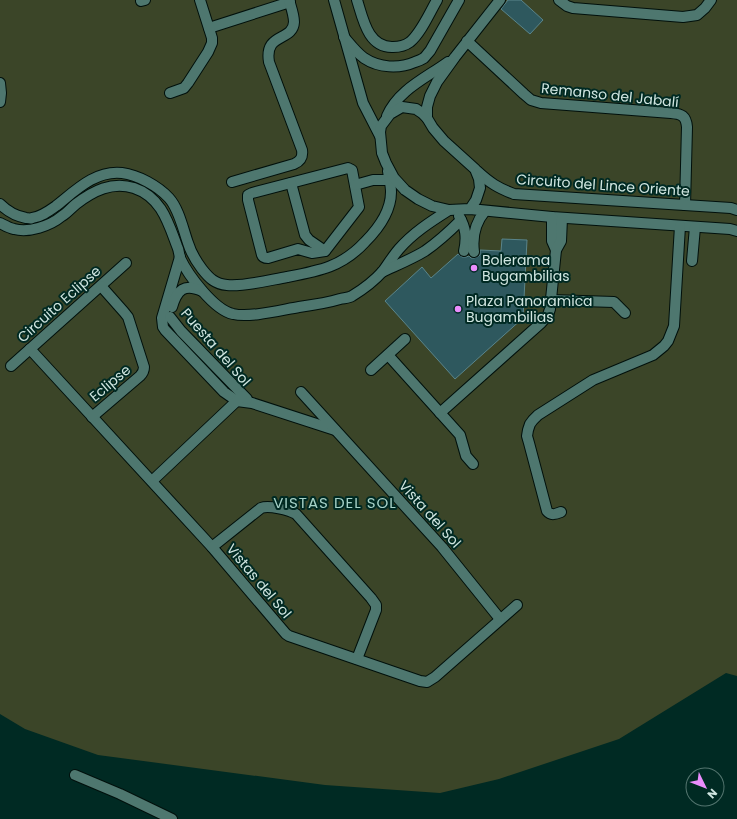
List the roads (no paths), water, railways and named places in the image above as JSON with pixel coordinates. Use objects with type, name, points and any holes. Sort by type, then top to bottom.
[{"type":"street","points":[[170,93],[184,88],[208,52],[212,43],[212,38],[200,0]]},
{"type":"street","points":[[334,0],[363,103],[380,137]]},
{"type":"street","points":[[357,0],[368,32],[375,41],[380,45],[395,48],[403,46],[418,33],[437,0]]},
{"type":"street","points":[[344,37],[355,50],[365,58],[375,63],[398,67],[408,65],[424,58],[430,51],[459,0]]},
{"type":"street","points":[[427,118],[427,107],[430,96],[437,82],[454,57],[500,0]]},
{"type":"street","points":[[559,0],[567,6],[574,8],[683,17],[697,15],[711,0]]},
{"type":"street","points":[[209,28],[290,1],[294,22],[293,26],[288,34],[276,40],[271,45],[268,56],[302,150],[302,159],[294,164],[232,182]]},
{"type":"street","name":"Remanso del Jabalí","points":[[467,41],[524,94],[536,102],[678,113],[684,116],[687,127],[685,205]]},
{"type":"street","points":[[385,120],[390,108],[400,96],[415,83],[434,72],[454,57]]},
{"type":"street","points":[[0,83],[0,102]]},
{"type":"street","points":[[0,204],[6,210],[18,217],[32,219],[47,213],[76,189],[89,180],[103,174],[121,173],[135,176],[152,184],[170,198],[179,215],[188,244],[195,260],[206,274],[215,282],[227,285],[244,284],[305,273],[328,268],[345,260],[371,237],[380,225],[390,202],[391,192],[380,137],[381,126],[385,120],[390,114],[402,107],[416,109],[427,118]]},
{"type":"street","name":"Circuito del Lince Oriente","points":[[427,118],[444,141],[488,182],[514,194],[731,208],[737,210]]},
{"type":"street","points":[[386,164],[394,178],[405,190],[432,206],[452,210],[470,209],[557,217],[730,229],[737,231]]},
{"type":"street","points":[[348,168],[352,170],[355,185],[359,207],[325,251],[312,253],[298,249],[264,258],[248,200],[248,195],[348,168]]},
{"type":"street","points":[[470,209],[476,200],[480,188],[479,179],[475,169]]},
{"type":"street","points":[[355,185],[373,180],[389,180]]},
{"type":"street","points":[[291,183],[305,235],[309,240],[325,251]]},
{"type":"street","points":[[0,223],[14,229],[35,229],[47,225],[61,217],[75,204],[103,188],[124,186],[135,188],[148,195],[158,203],[178,248],[180,257],[203,292],[226,311],[233,314],[251,315],[330,302],[351,296],[382,272],[414,234],[429,223],[452,210]]},
{"type":"street","points":[[452,210],[461,220],[465,230],[469,252],[473,242],[474,232],[485,211]]},
{"type":"street","points":[[440,413],[541,323],[548,315],[550,309],[556,250],[552,241],[557,217]]},
{"type":"street","points":[[382,272],[425,251],[444,237],[461,220]]},
{"type":"street","points":[[561,512],[553,515],[549,514],[547,511],[528,444],[528,430],[530,424],[538,415],[593,380],[653,355],[668,341],[674,326],[680,226]]},
{"type":"street","points":[[692,261],[695,227]]},
{"type":"street","name":"Puesta del Sol","points":[[180,257],[163,327],[224,392],[240,398]]},
{"type":"street","name":"Circuito Eclipse","points":[[11,366],[126,263]]},
{"type":"street","name":"Eclipse","points":[[92,417],[144,372],[144,366],[128,317],[101,286]]},
{"type":"street","name":"Puesta del Sol","points":[[166,318],[176,295],[183,289],[192,287],[203,292]]},
{"type":"street","points":[[551,300],[614,302],[625,313]]},
{"type":"street","name":"Puesta del Sol","points":[[166,318],[181,331],[240,398]]},
{"type":"street","points":[[173,339],[181,331]]},
{"type":"street","points":[[371,370],[405,339]]},
{"type":"street","name":"Vistas del Sol","points":[[30,349],[212,547],[292,638],[420,681],[427,682],[435,677],[516,605]]},
{"type":"street","points":[[388,355],[460,435],[466,456],[472,464]]},
{"type":"street","name":"Vista del Sol","points":[[301,392],[442,547],[500,619]]},
{"type":"street","name":"Puesta del Sol","points":[[152,482],[240,398]]},
{"type":"street","name":"Vista del Sol","points":[[240,398],[335,430]]},
{"type":"street","points":[[212,547],[261,508],[267,507],[294,513],[371,598],[376,606],[375,615],[357,659]]},
{"type":"street","points":[[75,775],[120,794],[172,819]]},
{"type":"place","name":"Bolerama Bugambilias","points":[[474,268]]},
{"type":"place","name":"Plaza Panoramica Bugambilias","points":[[458,309]]},
{"type":"district","name":"VISTAS DEL SOL","points":[[335,503]]}]
